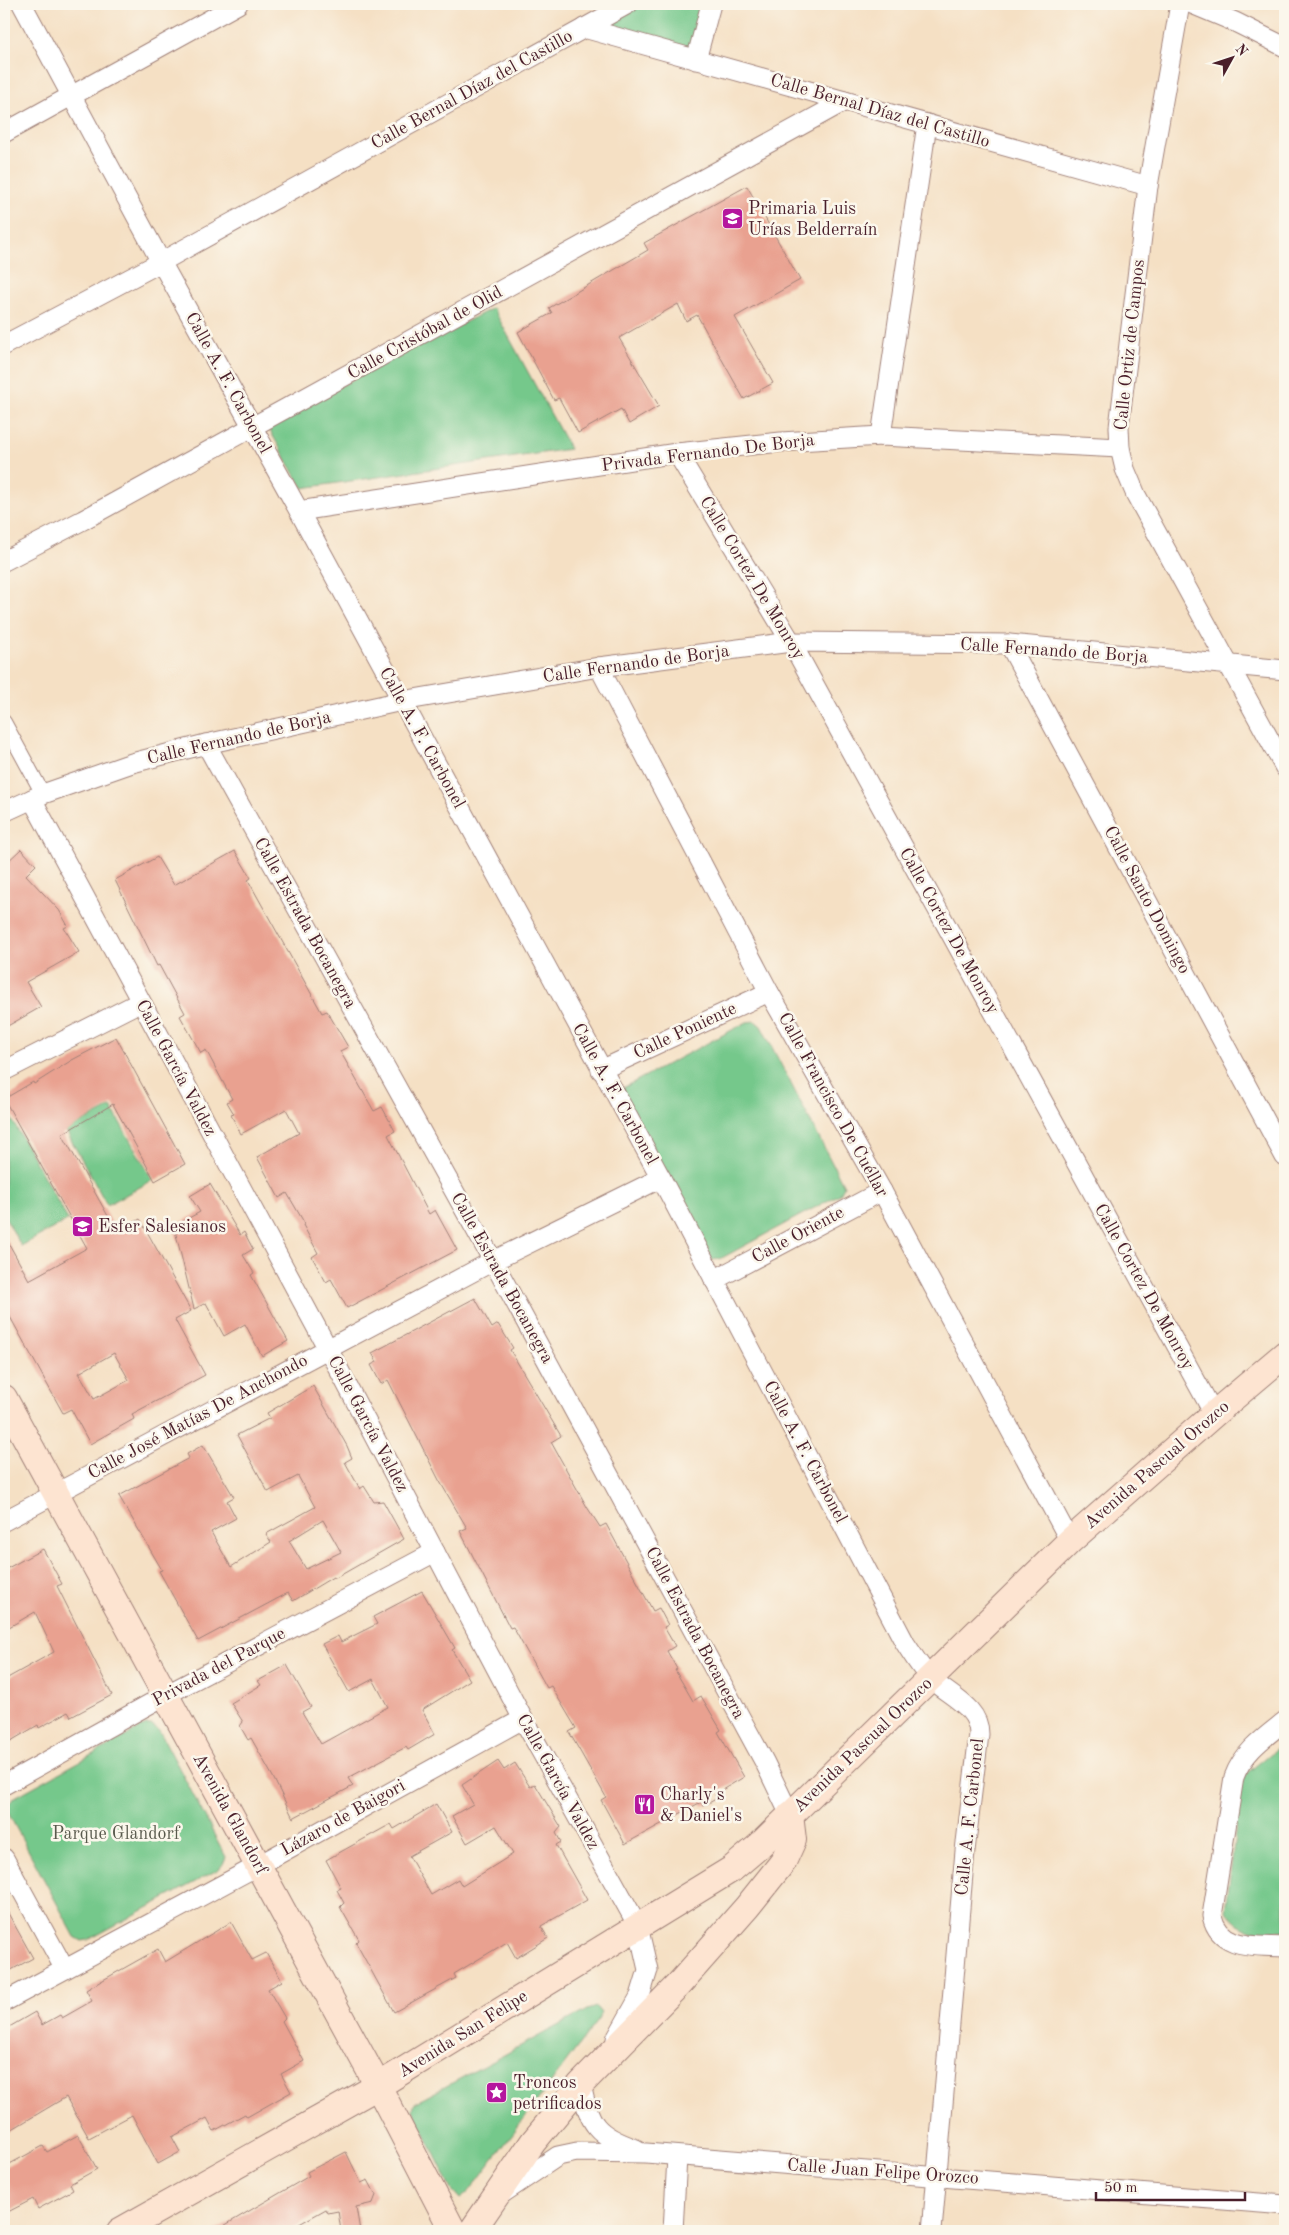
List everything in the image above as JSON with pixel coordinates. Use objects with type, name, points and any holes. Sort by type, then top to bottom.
[{"type":"main road","name":"Avenida Pascual Orozco","points":[[472,2231],[533,2142],[581,2084],[607,2055],[679,1984],[747,1907],[783,1862],[793,1840],[790,1815],[932,1679],[1070,1542],[1214,1414],[1285,1354]]},
{"type":"main road","name":"Avenida Glandorf","points":[[4,1398],[164,1696],[259,1865],[378,2086],[453,2231]]},
{"type":"main road","name":"Avenida San Felipe","points":[[120,2231],[378,2086],[732,1869],[790,1815]]},
{"type":"street","name":"Calle A. F. Carbonel","points":[[22,4],[160,262],[299,511],[661,1178],[905,1643],[932,1679],[972,1712],[979,1726],[965,1851],[932,2231]]},
{"type":"street","points":[[4,133],[238,4]]},
{"type":"street","points":[[584,28],[628,4]]},
{"type":"street","points":[[696,60],[711,4]]},
{"type":"street","name":"Calle Ortiz de Campos","points":[[1180,4],[1148,186],[1123,384],[1119,427],[1120,448],[1125,469],[1136,495],[1285,768]]},
{"type":"street","points":[[1192,4],[1235,22],[1285,47]]},
{"type":"street","name":"Calle Bernal Díaz del Castillo","points":[[4,344],[160,262],[584,28],[1148,186]]},
{"type":"street","name":"Calle Cristóbal de Olid","points":[[4,561],[83,520],[845,101]]},
{"type":"street","points":[[882,436],[927,124]]},
{"type":"street","name":"Privada Fernando De Borja","points":[[299,511],[677,453],[772,443],[882,436],[1120,448]]},
{"type":"street","name":"Calle Cortez De Monroy","points":[[677,453],[791,642],[1214,1414]]},
{"type":"street","name":"Calle Fernando de Borja","points":[[4,812],[38,797],[132,763],[206,744],[402,701],[599,666],[791,642],[1009,644],[1285,670]]},
{"type":"street","name":"Calle Santo Domingo","points":[[1009,644],[1285,1157]]},
{"type":"street","name":"Calle Francisco De Cuéllar","points":[[599,666],[769,992],[882,1191],[1070,1542]]},
{"type":"street","name":"Calle García Valdez","points":[[4,722],[38,797],[140,1002],[328,1349],[523,1719],[638,1926],[647,1958],[648,1970],[645,1984],[607,2055]]},
{"type":"street","name":"Calle Estrada Bocanegra","points":[[206,744],[493,1261],[766,1763],[790,1815]]},
{"type":"street","name":"Calle Poniente","points":[[601,1070],[769,992]]},
{"type":"street","points":[[4,1071],[140,1002]]},
{"type":"street","name":"Calle José Matías De Anchondo","points":[[4,1521],[493,1261],[661,1178]]},
{"type":"street","name":"Calle Oriente","points":[[714,1280],[882,1191]]},
{"type":"street","name":"Privada del Parque","points":[[4,1785],[164,1696],[435,1552]]},
{"type":"street","name":"Lázaro de Baigori","points":[[4,2002],[64,1968],[259,1865],[523,1719]]},
{"type":"street","points":[[1285,1721],[1249,1752],[1234,1777],[1212,1916],[1214,1926],[1228,1941],[1236,1944],[1285,1947]]},
{"type":"street","points":[[4,1858],[64,1968]]},
{"type":"street","points":[[581,2084],[585,2108],[598,2129],[623,2144],[646,2153]]},
{"type":"street","name":"Calle Juan Felipe Orozco","points":[[494,2200],[558,2156],[577,2152],[646,2153],[1285,2205]]},
{"type":"street","points":[[673,2231],[677,2157]]},
{"type":"green space","points":[[628,4],[711,4],[696,60],[584,28]]},
{"type":"green space","points":[[493,308],[570,449],[303,488],[266,424]]},
{"type":"green space","points":[[755,1021],[761,1026],[844,1186],[840,1194],[720,1259],[712,1260],[621,1089],[747,1022]]},
{"type":"green space","points":[[111,1107],[153,1180],[107,1205],[66,1131]]},
{"type":"green space","points":[[10,1116],[68,1220],[21,1246],[4,1215],[4,1119]]},
{"type":"green space","name":"Parque Glandorf","points":[[146,1725],[152,1725],[159,1730],[226,1857],[219,1869],[88,1940],[82,1941],[75,1937],[7,1811],[8,1804],[15,1797]]},
{"type":"green space","points":[[1285,1742],[1285,1932],[1251,1930],[1238,1925],[1226,1911],[1241,1783],[1247,1773]]},
{"type":"green space","points":[[596,2007],[601,2013],[598,2020],[468,2193],[460,2199],[452,2190],[413,2110],[415,2103],[587,2010]]},
{"type":"building","points":[[747,186],[800,280],[735,317],[773,383],[744,399],[697,315],[686,321],[678,304],[619,338],[659,406],[629,424],[621,409],[578,433],[559,398],[554,400],[518,332],[552,313],[549,308],[648,250],[644,243]]},
{"type":"building","points":[[21,849],[36,865],[26,875],[59,910],[68,926],[64,928],[79,952],[26,982],[41,1007],[4,1028],[4,865]]},
{"type":"building","points":[[235,851],[251,878],[248,880],[322,1013],[327,1011],[348,1047],[340,1051],[374,1111],[382,1107],[395,1131],[388,1135],[429,1214],[435,1210],[457,1250],[347,1308],[331,1279],[326,1282],[312,1257],[318,1253],[303,1225],[305,1224],[287,1193],[279,1198],[257,1157],[299,1133],[286,1109],[241,1134],[231,1115],[234,1114],[227,1102],[232,1099],[206,1050],[201,1053],[180,1016],[185,1013],[159,965],[157,966],[115,880],[157,857],[174,885]]},
{"type":"building","points":[[116,1037],[185,1164],[155,1181],[113,1104],[62,1134],[117,1232],[140,1219],[191,1311],[175,1320],[205,1375],[132,1414],[134,1419],[90,1444],[71,1409],[63,1413],[4,1306],[4,1235],[29,1280],[87,1248],[4,1099],[33,1082],[34,1084],[72,1060]],"holes":[[[114,1353],[129,1380],[94,1399],[79,1373]]]},
{"type":"building","points":[[210,1184],[240,1235],[244,1232],[253,1249],[243,1255],[254,1273],[251,1275],[288,1341],[262,1356],[245,1324],[224,1336],[206,1303],[194,1309],[174,1226],[200,1212],[190,1196]]},
{"type":"building","points":[[475,1298],[492,1328],[498,1324],[513,1348],[510,1350],[561,1436],[551,1442],[600,1527],[606,1524],[653,1611],[659,1608],[668,1625],[664,1627],[675,1646],[667,1651],[677,1669],[675,1670],[693,1701],[701,1696],[721,1730],[718,1732],[744,1777],[715,1794],[716,1799],[703,1806],[701,1802],[625,1844],[601,1800],[606,1797],[569,1732],[576,1728],[551,1686],[547,1688],[513,1627],[510,1628],[460,1531],[467,1528],[439,1480],[388,1380],[381,1384],[371,1365],[377,1362],[372,1353]]},
{"type":"building","points":[[313,1386],[347,1446],[352,1458],[345,1462],[360,1489],[364,1486],[374,1502],[383,1501],[404,1539],[293,1601],[288,1593],[198,1641],[159,1571],[162,1570],[119,1496],[189,1458],[187,1454],[203,1445],[234,1497],[227,1501],[236,1518],[211,1532],[231,1567],[271,1542],[266,1534],[315,1507],[298,1476],[268,1492],[237,1435],[270,1418],[267,1413]],"holes":[[[323,1520],[341,1552],[306,1569],[289,1541]]]},
{"type":"building","points":[[43,1549],[62,1584],[57,1586],[112,1695],[71,1717],[68,1712],[39,1728],[38,1725],[4,1745],[4,1680],[54,1652],[35,1612],[4,1630],[4,1570]]},
{"type":"building","points":[[422,1591],[455,1648],[452,1650],[470,1680],[422,1710],[435,1734],[408,1750],[406,1747],[348,1778],[353,1786],[293,1818],[251,1738],[248,1740],[240,1726],[243,1722],[231,1703],[261,1685],[258,1681],[287,1665],[311,1707],[302,1712],[321,1744],[388,1707],[373,1679],[349,1692],[322,1644],[338,1636],[341,1642],[377,1624],[373,1617]]},
{"type":"building","points":[[498,1761],[504,1770],[515,1763],[530,1787],[535,1784],[561,1827],[556,1833],[561,1842],[556,1845],[587,1900],[541,1926],[548,1938],[516,1958],[507,1942],[454,1974],[456,1978],[394,2012],[356,1943],[359,1940],[340,1907],[344,1903],[337,1890],[341,1888],[326,1860],[391,1824],[394,1829],[436,1804],[452,1832],[409,1856],[431,1895],[458,1879],[462,1886],[513,1854],[496,1826],[467,1843],[452,1816],[473,1804],[462,1785]]},
{"type":"building","points":[[4,1906],[33,1958],[4,1974]]},
{"type":"building","points":[[231,1922],[252,1960],[266,1953],[282,1981],[268,1989],[285,2018],[282,2021],[304,2061],[281,2074],[291,2092],[247,2117],[245,2114],[214,2131],[207,2118],[172,2137],[180,2152],[158,2164],[132,2115],[89,2138],[66,2097],[4,2134],[4,2030],[35,2012],[42,2025],[60,2015],[62,2018],[92,2001],[86,1990],[103,1980],[158,1949],[165,1962]]},
{"type":"building","points":[[78,2135],[97,2169],[70,2184],[73,2190],[38,2209],[33,2199],[4,2214],[4,2167],[43,2146],[47,2152]]},
{"type":"building","points":[[346,2152],[361,2183],[368,2180],[376,2195],[373,2203],[356,2207],[360,2231],[341,2231],[338,2211],[328,2213],[326,2209],[287,2231],[215,2231],[309,2176],[307,2172]]},
{"type":"place","name":"Primaria Luis Urías Belderraín","points":[[732,219]]},
{"type":"place","name":"Esfer Salesianos","points":[[82,1227]]},
{"type":"place","name":"Charly's & Daniel's","points":[[644,1805]]},
{"type":"place","name":"Troncos petrificados","points":[[497,2093]]}]
